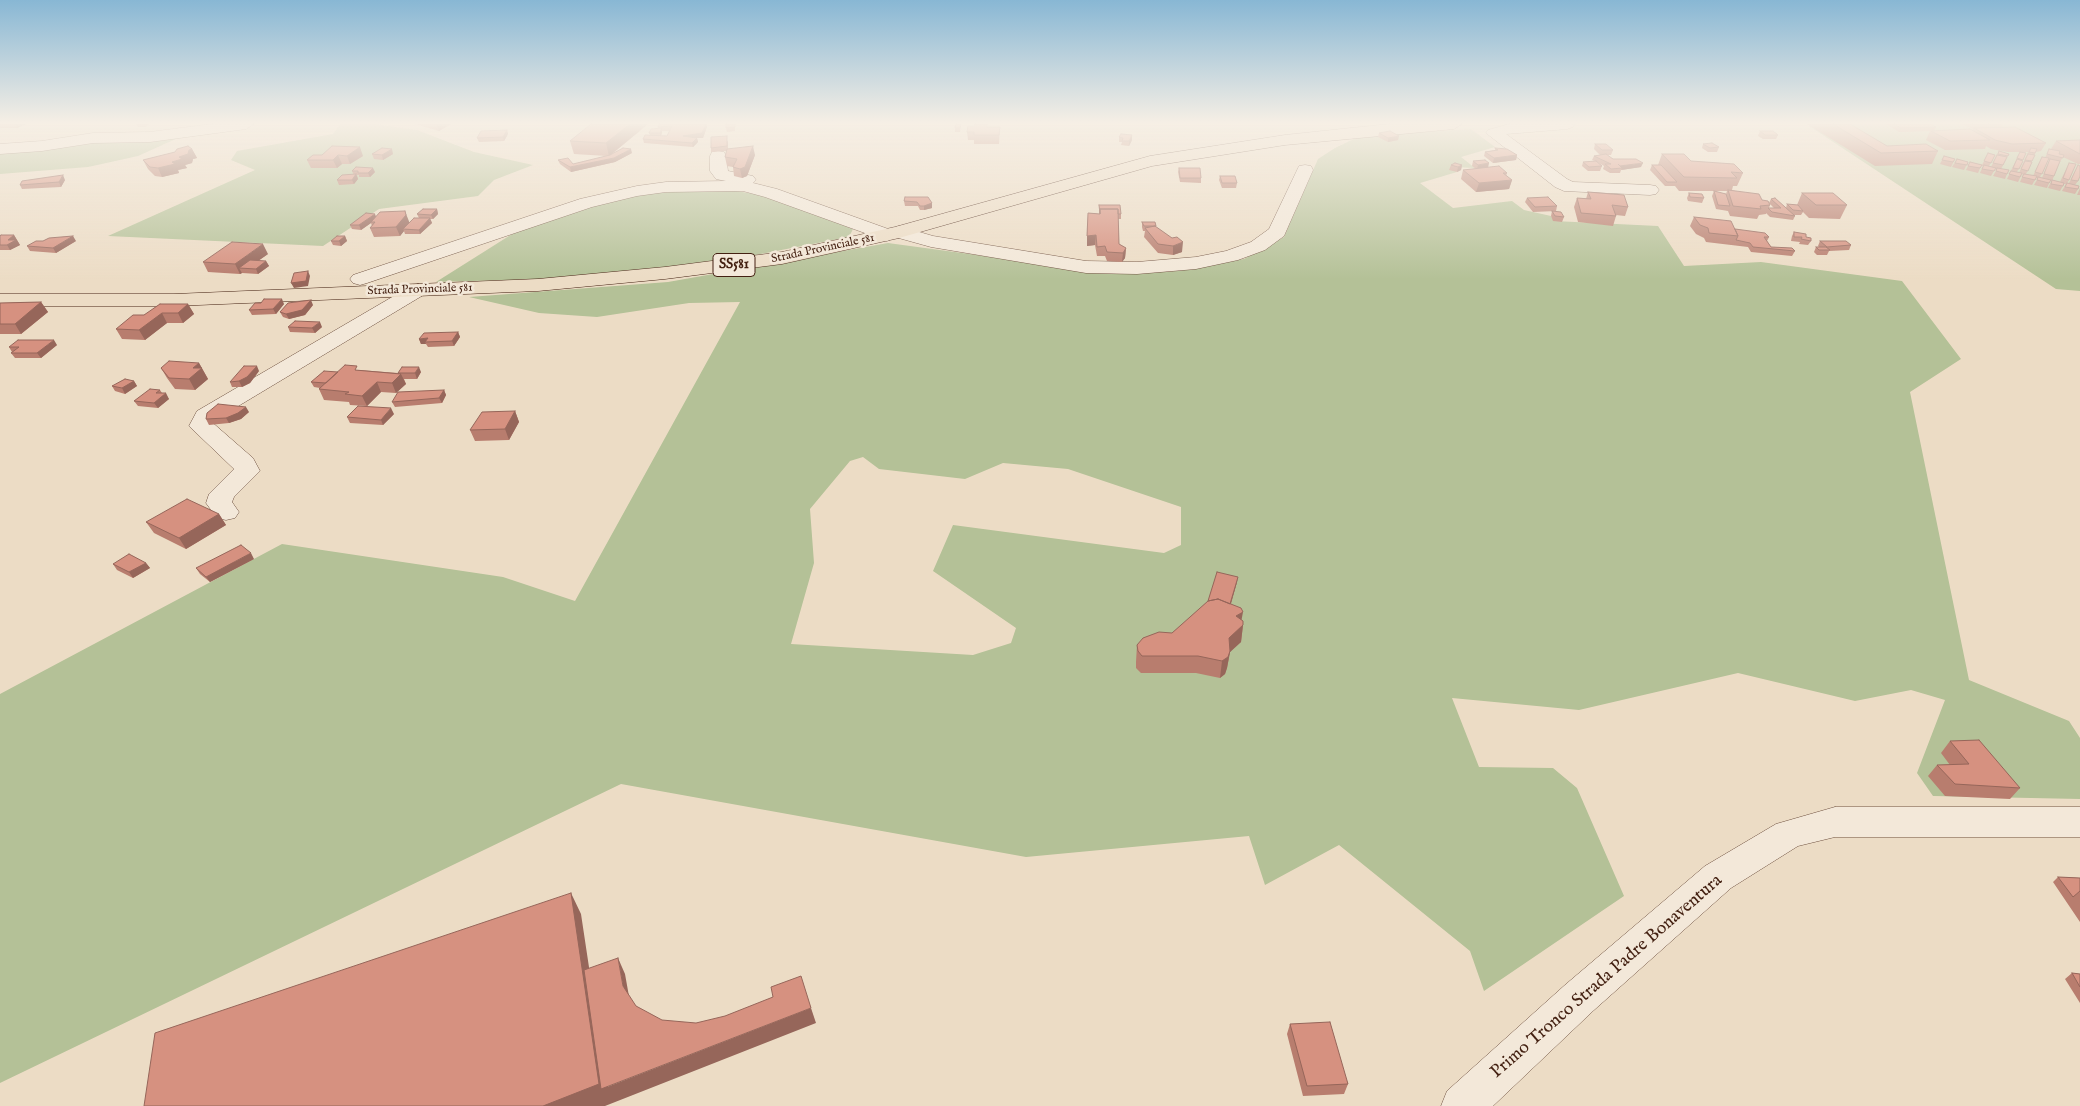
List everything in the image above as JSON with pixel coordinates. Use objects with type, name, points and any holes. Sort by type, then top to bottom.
[{"type":"main road","name":"Strada Provinciale 581","points":[[0,300],[174,300],[418,290],[538,285],[675,272],[782,258],[893,234],[1101,176]]},
{"type":"street","points":[[725,176],[773,184],[783,192],[781,196]]},
{"type":"street","points":[[360,280],[586,203],[637,191],[666,187],[743,186],[781,196],[893,234],[1086,267],[1137,268],[1196,263],[1231,256],[1258,246],[1278,232],[1303,176]]},
{"type":"street","points":[[1551,176],[1561,183],[1570,186],[1650,190]]},
{"type":"street","points":[[226,512],[219,503],[222,494],[247,471],[244,463],[201,426],[205,416],[418,290]]},
{"type":"street","name":"Primo Tronco Strada Padre Bonaventura","points":[[1462,1106],[1579,998],[1718,877],[1788,834],[1835,822],[2080,822]]},
{"type":"green space","points":[[242,176],[505,176],[494,180],[478,196],[379,209],[323,246],[108,236]]},
{"type":"green space","points":[[1311,176],[1445,176],[1420,183],[1453,208],[1512,201],[1524,210],[1551,216],[1554,221],[1658,226],[1684,266],[1761,262],[1902,281],[1961,359],[1910,392],[1969,680],[2069,721],[2080,738],[2080,799],[1933,796],[1917,773],[1945,700],[1911,690],[1855,701],[1738,673],[1579,710],[1452,698],[1479,767],[1553,768],[1577,788],[1624,896],[1484,991],[1470,951],[1339,845],[1265,885],[1249,836],[1026,857],[621,784],[0,1083],[0,694],[282,544],[503,577],[575,601],[740,302],[689,303],[597,317],[539,313],[469,297],[668,282],[888,243],[1117,274],[1178,271],[1244,259],[1284,237]],"holes":[[[863,457],[879,469],[965,479],[1003,463],[1068,469],[1181,507],[1181,545],[1164,553],[953,525],[933,571],[1016,628],[1011,643],[973,655],[791,644],[814,563],[810,509],[850,461]]]},
{"type":"green space","points":[[1884,176],[2080,176],[2080,291],[2056,289]]},
{"type":"green space","points":[[722,189],[762,195],[853,229],[849,237],[719,262],[578,278],[436,282],[528,224],[639,194]]},
{"type":"building","points":[[63,176],[59,182],[20,185],[22,181]]},
{"type":"building","points":[[341,176],[355,176],[352,180],[337,180]]},
{"type":"building","points":[[1180,176],[1201,176],[1201,178],[1180,178]]},
{"type":"building","points":[[1220,176],[1235,176],[1237,183],[1222,183]]},
{"type":"building","points":[[1470,176],[1506,176],[1512,180],[1479,183]]},
{"type":"building","points":[[1661,176],[1671,176],[1677,182],[1667,182]]},
{"type":"building","points":[[1683,176],[1735,176],[1737,178]]},
{"type":"building","points":[[2023,176],[2037,176],[2035,180],[2022,177]]},
{"type":"building","points":[[2064,176],[2071,176],[2069,180],[2063,178]]},
{"type":"building","points":[[2073,176],[2080,176],[2078,181],[2071,180]]},
{"type":"building","points":[[2038,177],[2051,180],[2049,183],[2037,180]]},
{"type":"building","points":[[2052,180],[2064,183],[2063,186],[2051,184]]},
{"type":"building","points":[[2067,183],[2079,186],[2078,189],[2065,187]]},
{"type":"building","points":[[1728,190],[1759,194],[1762,200],[1768,201],[1770,205],[1760,206],[1761,209],[1733,206]]},
{"type":"building","points":[[1714,191],[1726,194],[1730,206],[1718,205]]},
{"type":"building","points":[[1588,192],[1624,195],[1628,207],[1612,205],[1616,216],[1581,213],[1577,198],[1591,199]]},
{"type":"building","points":[[1689,193],[1702,194],[1704,198],[1690,197]]},
{"type":"building","points":[[1802,193],[1833,193],[1847,205],[1816,205]]},
{"type":"building","points":[[905,197],[928,197],[932,203],[920,206],[917,202],[904,201]]},
{"type":"building","points":[[1548,197],[1557,206],[1535,207],[1527,198]]},
{"type":"building","points":[[1775,198],[1795,216],[1772,212],[1768,208],[1781,208],[1771,199]]},
{"type":"building","points":[[1787,204],[1798,205],[1803,211],[1793,210]]},
{"type":"building","points":[[1099,205],[1120,205],[1121,214],[1118,214],[1118,209],[1100,209],[1100,214]]},
{"type":"building","points":[[423,209],[437,209],[431,215],[417,214]]},
{"type":"building","points":[[1100,209],[1118,209],[1119,244],[1126,248],[1123,253],[1107,252],[1105,246],[1097,247],[1096,235],[1087,236],[1088,213],[1100,214]]},
{"type":"building","points":[[405,211],[406,215],[396,227],[370,228],[375,222],[371,222],[380,212]]},
{"type":"building","points":[[1552,211],[1561,212],[1564,217],[1555,216]]},
{"type":"building","points":[[366,213],[375,214],[359,225],[350,225]]},
{"type":"building","points":[[1694,217],[1731,221],[1738,236],[1709,233],[1708,228],[1700,225]]},
{"type":"building","points":[[414,218],[430,218],[419,230],[403,229]]},
{"type":"building","points":[[1142,222],[1155,222],[1156,226],[1144,226]]},
{"type":"building","points":[[1155,226],[1172,238],[1177,237],[1183,242],[1173,246],[1158,244],[1145,228]]},
{"type":"building","points":[[1735,229],[1765,233],[1769,237],[1764,237],[1771,247],[1792,248],[1795,251],[1753,247],[1750,243],[1736,240],[1738,236]]},
{"type":"building","points":[[1794,232],[1806,234],[1806,237],[1811,238],[1811,241],[1801,239],[1802,237],[1794,237]]},
{"type":"building","points":[[1,235],[14,235],[8,240],[16,240],[7,245],[0,245]]},
{"type":"building","points":[[73,236],[53,248],[27,246],[36,241],[43,241],[49,238]]},
{"type":"building","points":[[337,236],[345,236],[339,241],[331,241]]},
{"type":"building","points":[[1820,241],[1846,241],[1851,245],[1827,247]]},
{"type":"building","points":[[232,242],[263,244],[235,264],[203,262]]},
{"type":"building","points":[[1816,247],[1826,247],[1830,250],[1819,250]]},
{"type":"building","points":[[250,260],[266,261],[256,269],[239,268]]},
{"type":"building","points":[[308,271],[306,281],[291,283],[294,273]]},
{"type":"building","points":[[264,299],[282,299],[273,309],[249,310],[255,303],[261,303]]},
{"type":"building","points":[[311,300],[302,310],[286,314],[280,312],[288,303]]},
{"type":"building","points":[[41,302],[15,324],[0,324],[0,303]]},
{"type":"building","points":[[160,304],[188,304],[178,313],[162,313],[139,330],[116,329],[133,315],[144,315]]},
{"type":"building","points":[[295,321],[320,322],[312,328],[288,327]]},
{"type":"building","points":[[458,332],[452,341],[425,342],[428,338],[419,339],[424,333]]},
{"type":"building","points":[[18,340],[54,340],[37,353],[11,353],[19,347],[9,347]]},
{"type":"building","points":[[169,361],[199,363],[193,368],[202,368],[189,379],[169,378],[161,368]]},
{"type":"building","points":[[345,365],[357,366],[355,370],[401,374],[392,383],[377,382],[362,396],[345,394],[349,392],[319,389]]},
{"type":"building","points":[[244,366],[257,366],[247,377],[239,381],[230,382]]},
{"type":"building","points":[[402,367],[419,367],[415,373],[398,373]]},
{"type":"building","points":[[324,371],[338,372],[326,383],[311,382]]},
{"type":"building","points":[[125,379],[134,381],[122,388],[112,386]]},
{"type":"building","points":[[150,389],[160,390],[156,393],[166,393],[154,403],[134,401]]},
{"type":"building","points":[[444,390],[439,398],[392,402],[398,392]]},
{"type":"building","points":[[218,404],[246,407],[226,418],[206,419],[207,413]]},
{"type":"building","points":[[358,406],[391,408],[381,420],[347,417]]},
{"type":"building","points":[[515,411],[505,429],[470,430],[482,412]]},
{"type":"building","points":[[187,499],[219,514],[179,538],[146,522]]},
{"type":"building","points":[[241,545],[251,553],[206,577],[196,568]]},
{"type":"building","points":[[129,554],[146,563],[129,572],[113,564]]},
{"type":"building","points":[[1217,572],[1238,577],[1230,604],[1218,599],[1208,601]]},
{"type":"building","points":[[1218,599],[1241,608],[1243,612],[1236,616],[1243,621],[1243,625],[1229,638],[1230,651],[1228,657],[1222,661],[1198,656],[1142,656],[1138,651],[1137,645],[1143,638],[1159,632],[1172,633],[1208,601]]},
{"type":"building","points":[[1979,740],[2020,788],[1955,784],[1937,765],[1969,764],[1950,741]]},
{"type":"building","points":[[2058,877],[2080,878],[2080,891],[2073,897]]},
{"type":"building","points":[[571,893],[599,1084],[543,1106],[144,1106],[155,1033]]},
{"type":"building","points":[[618,958],[623,986],[636,1006],[662,1020],[696,1023],[725,1016],[773,997],[771,987],[801,976],[811,1008],[601,1089],[584,970]]},
{"type":"building","points":[[2072,973],[2080,974],[2080,987]]},
{"type":"building","points":[[1330,1022],[1348,1084],[1307,1086],[1290,1024]]}]
